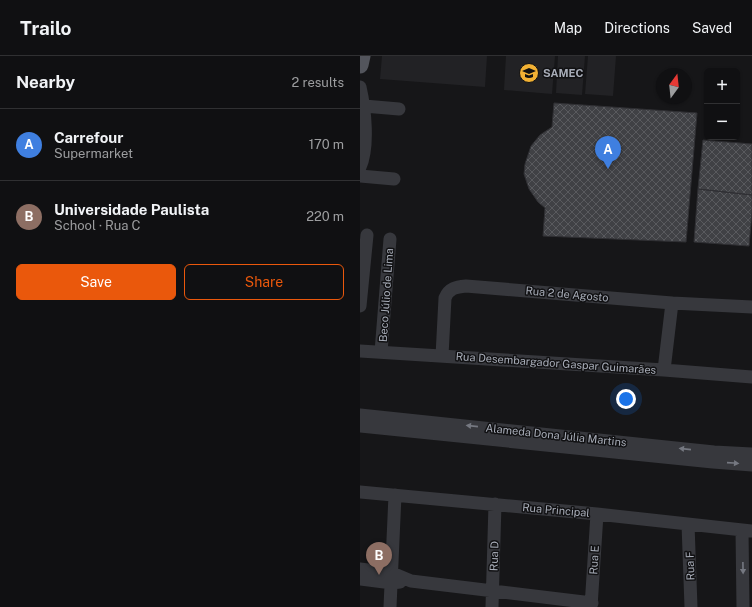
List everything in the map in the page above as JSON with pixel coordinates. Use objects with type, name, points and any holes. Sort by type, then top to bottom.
[{"type":"main road","points":[[360,65],[362,56]]},
{"type":"street","points":[[360,87],[364,106],[365,140],[362,163],[360,167]]},
{"type":"street","points":[[364,106],[399,109]]},
{"type":"street","points":[[360,176],[394,179]]},
{"type":"street","points":[[360,306],[367,235]]},
{"type":"street","name":"Beco Júlio de Lima","points":[[381,352],[390,239]]},
{"type":"street","name":"Rua 2 de Agosto","points":[[442,356],[445,298],[447,293],[452,288],[458,286],[672,303],[752,306]]},
{"type":"street","points":[[664,370],[672,303]]},
{"type":"street","name":"Rua Desembargador Gaspar Guimarães","points":[[360,351],[752,377]]},
{"type":"street","name":"Alameda Dona Júlia Martins","points":[[360,415],[412,425],[713,457],[752,465]]},
{"type":"street","name":"Alameda Dona Júlia Martins","points":[[360,426],[412,425]]},
{"type":"street","name":"Alameda Dona Júlia Martins","points":[[713,457],[752,454]]},
{"type":"street","name":"Rua Principal","points":[[360,492],[495,504],[747,530]]},
{"type":"street","points":[[390,607],[395,495]]},
{"type":"street","name":"Rua D","points":[[492,607],[495,504]]},
{"type":"street","name":"Rua E","points":[[592,605],[596,514]]},
{"type":"street","name":"Rua F","points":[[688,524],[691,607]]},
{"type":"street","points":[[743,607],[747,530]]},
{"type":"street","points":[[360,569],[392,578],[592,605]]},
{"type":"street","points":[[360,579],[392,578]]},
{"type":"shaded area","points":[[382,56],[487,56],[485,87],[380,79]]},
{"type":"shaded area","name":"SAMEC","points":[[506,56],[555,56],[552,94],[504,90]]},
{"type":"shaded area","name":"SAMEC","points":[[558,56],[585,56],[582,95],[556,93]]},
{"type":"shaded area","name":"SAMEC","points":[[588,56],[616,56],[613,96],[585,94]]},
{"type":"building","points":[[554,103],[697,113],[686,242],[543,236],[545,208],[538,202],[529,189],[524,174],[525,164],[531,146],[540,135],[552,127]]},
{"type":"building","points":[[703,140],[752,144],[752,195],[698,189]]},
{"type":"building","points":[[698,189],[752,195],[749,246],[694,242]]},
{"type":"place","name":"SAMEC","points":[[529,73]]},
{"type":"place","name":"Carrefour","points":[[608,169]]},
{"type":"place","name":"Universidade Paulista","points":[[379,575]]}]
